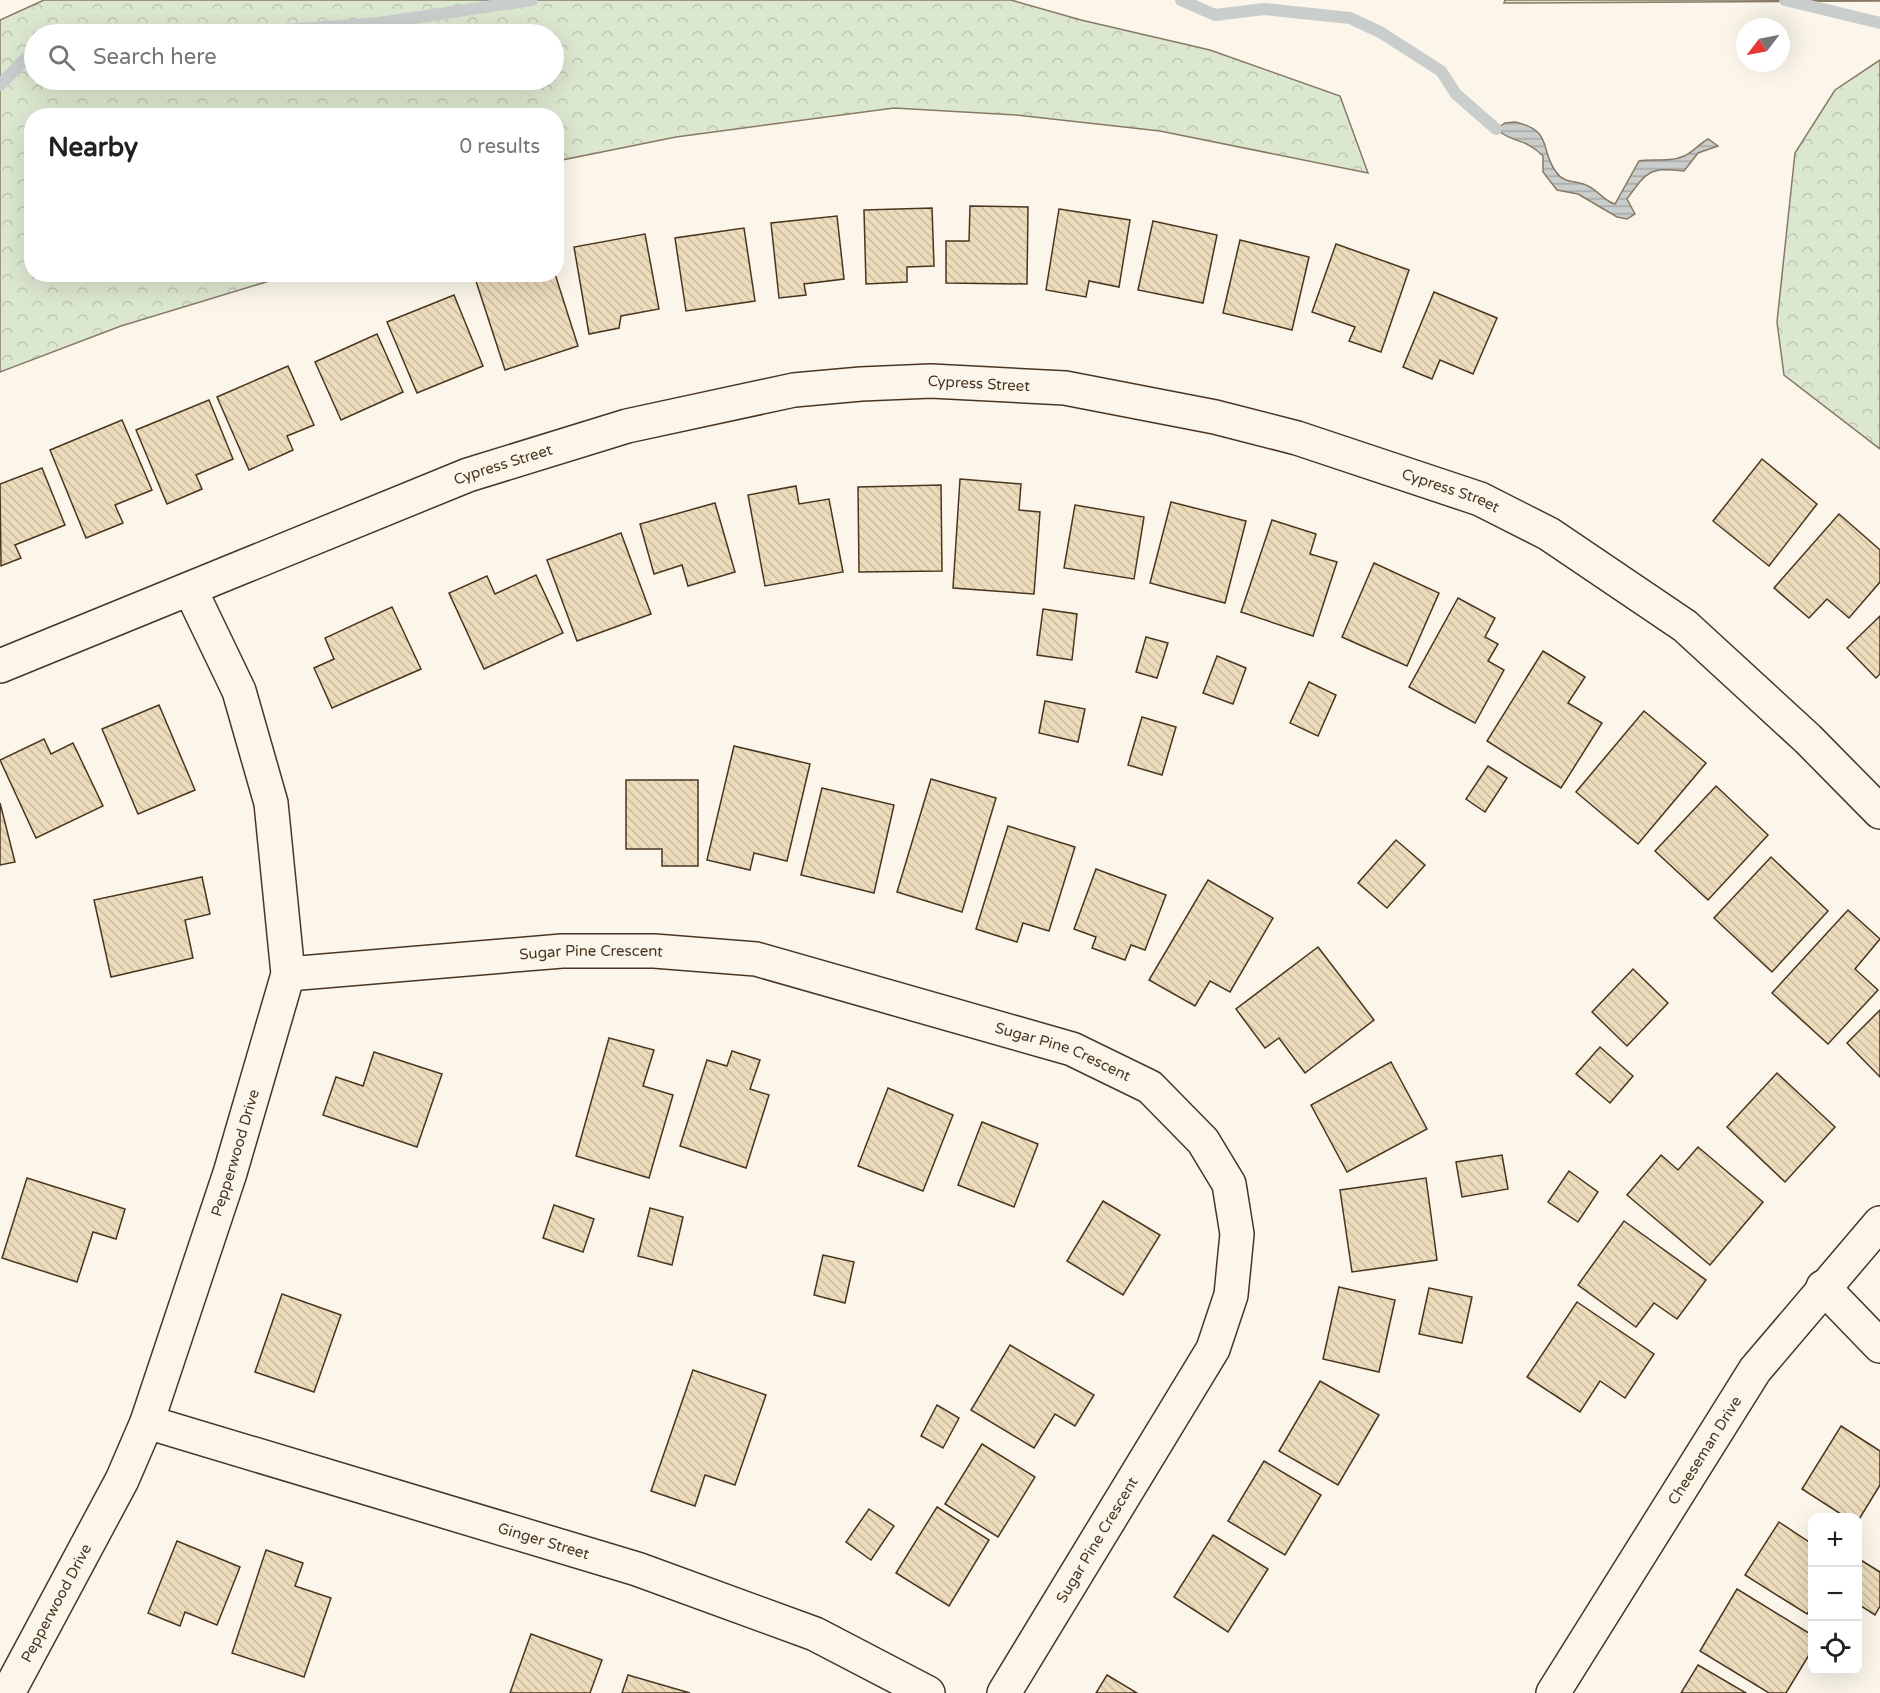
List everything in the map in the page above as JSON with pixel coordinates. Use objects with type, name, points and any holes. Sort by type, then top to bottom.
[{"type":"street","name":"Cypress Street","points":[[0,666],[468,475],[627,426],[794,390],[861,384],[931,381],[1065,388],[1215,417],[1297,438],[1480,499],[1549,534],[1685,626],[1808,740],[1880,812]]},
{"type":"street","name":"Pepperwood Drive","points":[[8,1693],[122,1480],[147,1422],[230,1173],[288,974],[270,803],[239,691],[190,589]]},
{"type":"street","name":"Sugar Pine Crescent","points":[[288,974],[562,951],[654,951],[756,959],[1072,1049],[1150,1087],[1203,1141],[1228,1184],[1238,1234],[1231,1295],[1213,1349],[1004,1693]]},
{"type":"street","name":"Cheeseman Drive","points":[[1553,1693],[1755,1370],[1823,1287],[1880,1223]]},
{"type":"street","points":[[1823,1287],[1880,1346]]},
{"type":"street","name":"Ginger Street","points":[[147,1422],[637,1569],[815,1634],[928,1693]]},
{"type":"green space","points":[[44,0],[1011,0],[1081,20],[1210,50],[1340,96],[1368,173],[1160,131],[1016,115],[894,108],[676,137],[564,160],[564,108],[24,108],[24,282],[266,282],[121,326],[0,372],[0,20]]},
{"type":"green space","points":[[1505,0],[1880,0],[1880,1],[1504,3]]},
{"type":"green space","points":[[1880,60],[1880,449],[1784,375],[1777,322],[1795,153],[1835,90]]},
{"type":"shaded area","points":[[1515,122],[1535,130],[1541,136],[1551,164],[1559,176],[1588,186],[1615,204],[1639,161],[1678,158],[1690,153],[1708,139],[1718,146],[1698,153],[1684,171],[1656,171],[1645,177],[1627,199],[1635,214],[1627,219],[1617,217],[1578,194],[1557,190],[1543,172],[1543,156],[1525,143],[1508,137],[1496,129],[1505,123]]},
{"type":"building","points":[[970,206],[1028,207],[1027,284],[946,283],[946,241],[969,241]]},
{"type":"building","points":[[932,208],[934,266],[907,267],[907,282],[866,284],[864,210]]},
{"type":"building","points":[[1059,209],[1130,220],[1119,287],[1089,281],[1086,297],[1046,290]]},
{"type":"building","points":[[837,216],[844,279],[804,284],[806,295],[779,298],[771,223]]},
{"type":"building","points":[[1153,221],[1217,235],[1203,303],[1138,290]]},
{"type":"building","points":[[744,228],[755,301],[686,311],[675,238]]},
{"type":"building","points":[[645,234],[659,309],[621,316],[619,328],[589,334],[574,247]]},
{"type":"building","points":[[1240,240],[1309,257],[1292,330],[1223,313]]},
{"type":"building","points":[[1336,244],[1409,270],[1381,352],[1349,341],[1355,327],[1312,312]]},
{"type":"building","points":[[476,282],[558,282],[578,346],[505,370]]},
{"type":"building","points":[[1434,292],[1497,318],[1473,374],[1440,360],[1432,379],[1403,367]]},
{"type":"building","points":[[454,295],[483,366],[417,393],[387,322]]},
{"type":"building","points":[[377,334],[403,392],[341,420],[315,362]]},
{"type":"building","points":[[288,366],[314,425],[287,436],[293,450],[249,470],[217,397]]},
{"type":"building","points":[[209,400],[233,459],[196,475],[202,489],[167,504],[136,430]]},
{"type":"building","points":[[122,420],[152,490],[115,505],[123,523],[86,538],[50,450]]},
{"type":"building","points":[[1762,459],[1817,504],[1769,566],[1713,521]]},
{"type":"building","points":[[42,468],[65,525],[15,545],[21,558],[1,566],[0,484]]},
{"type":"building","points":[[960,479],[1021,484],[1019,510],[1040,512],[1034,594],[953,588]]},
{"type":"building","points":[[941,485],[942,571],[859,572],[858,487]]},
{"type":"building","points":[[796,486],[799,504],[829,499],[843,572],[765,586],[748,495]]},
{"type":"building","points":[[1171,502],[1246,521],[1225,603],[1150,583]]},
{"type":"building","points":[[715,503],[735,572],[688,586],[682,565],[654,574],[640,524]]},
{"type":"building","points":[[1075,505],[1144,517],[1134,579],[1064,568]]},
{"type":"building","points":[[1839,514],[1880,550],[1880,582],[1849,618],[1827,599],[1809,618],[1774,588]]},
{"type":"building","points":[[1272,520],[1316,534],[1310,554],[1337,562],[1313,636],[1241,612]]},
{"type":"building","points":[[621,533],[651,614],[577,641],[547,560]]},
{"type":"building","points":[[1374,563],[1439,593],[1407,666],[1342,637]]},
{"type":"building","points":[[536,575],[563,633],[484,669],[449,593],[487,576],[495,594]]},
{"type":"building","points":[[1458,598],[1495,618],[1485,637],[1498,644],[1488,661],[1504,670],[1475,723],[1409,687]]},
{"type":"building","points":[[392,607],[421,669],[332,708],[314,668],[334,659],[325,638]]},
{"type":"building","points":[[1043,609],[1077,614],[1072,660],[1037,655]]},
{"type":"building","points":[[1880,616],[1880,674],[1876,678],[1847,648]]},
{"type":"building","points":[[1146,637],[1168,643],[1157,678],[1136,672]]},
{"type":"building","points":[[1543,651],[1585,677],[1568,703],[1602,723],[1561,788],[1487,741]]},
{"type":"building","points":[[1217,656],[1246,668],[1233,704],[1203,693]]},
{"type":"building","points":[[1309,682],[1336,695],[1318,736],[1290,723]]},
{"type":"building","points":[[1045,701],[1085,709],[1078,742],[1039,733]]},
{"type":"building","points":[[159,705],[195,790],[138,814],[102,729]]},
{"type":"building","points":[[1644,711],[1706,763],[1638,844],[1576,792]]},
{"type":"building","points":[[1142,717],[1176,727],[1162,775],[1128,765]]},
{"type":"building","points":[[44,739],[51,754],[73,743],[103,806],[36,838],[0,760]]},
{"type":"building","points":[[734,746],[810,764],[787,861],[754,853],[750,870],[707,860]]},
{"type":"building","points":[[1488,766],[1507,778],[1485,812],[1466,799]]},
{"type":"building","points":[[931,779],[996,798],[962,912],[897,892]]},
{"type":"building","points":[[626,780],[698,780],[698,866],[662,866],[662,849],[626,849]]},
{"type":"building","points":[[1716,786],[1768,835],[1708,900],[1655,851]]},
{"type":"building","points":[[822,788],[894,805],[874,893],[801,875]]},
{"type":"building","points":[[0,803],[15,862],[0,865]]},
{"type":"building","points":[[1008,826],[1075,847],[1049,931],[1023,923],[1017,942],[976,929]]},
{"type":"building","points":[[1396,840],[1425,865],[1387,908],[1358,883]]},
{"type":"building","points":[[1771,857],[1828,911],[1772,972],[1714,918]]},
{"type":"building","points":[[1096,869],[1166,895],[1145,950],[1131,945],[1125,960],[1092,948],[1096,937],[1074,929]]},
{"type":"building","points":[[202,877],[210,914],[185,920],[193,958],[111,977],[94,900]]},
{"type":"building","points":[[1208,880],[1273,918],[1230,992],[1210,981],[1195,1006],[1149,980]]},
{"type":"building","points":[[1848,910],[1880,939],[1855,969],[1878,990],[1828,1044],[1772,993]]},
{"type":"building","points":[[1318,947],[1374,1020],[1305,1073],[1279,1038],[1265,1048],[1236,1009]]},
{"type":"building","points":[[1633,969],[1668,1003],[1627,1046],[1592,1012]]},
{"type":"building","points":[[1880,1010],[1880,1077],[1847,1043]]},
{"type":"building","points":[[609,1038],[654,1050],[643,1086],[673,1095],[649,1178],[576,1156]]},
{"type":"building","points":[[1600,1047],[1633,1076],[1610,1103],[1576,1074]]},
{"type":"building","points":[[732,1051],[760,1060],[750,1089],[769,1095],[746,1168],[680,1146],[707,1060],[727,1066]]},
{"type":"building","points":[[374,1052],[442,1074],[417,1147],[323,1115],[336,1077],[363,1086]]},
{"type":"building","points":[[1391,1062],[1427,1129],[1347,1172],[1311,1105]]},
{"type":"building","points":[[1777,1073],[1835,1127],[1785,1182],[1727,1127]]},
{"type":"building","points":[[888,1088],[953,1115],[923,1191],[858,1166]]},
{"type":"building","points":[[982,1122],[1038,1144],[1014,1207],[958,1185]]},
{"type":"building","points":[[1698,1147],[1763,1202],[1710,1265],[1627,1195],[1661,1155],[1678,1170]]},
{"type":"building","points":[[1502,1155],[1508,1189],[1462,1197],[1456,1162]]},
{"type":"building","points":[[1569,1171],[1598,1192],[1578,1222],[1548,1202]]},
{"type":"building","points":[[27,1178],[125,1209],[116,1239],[93,1232],[77,1282],[2,1258]]},
{"type":"building","points":[[1426,1178],[1437,1260],[1352,1272],[1340,1190]]},
{"type":"building","points":[[1103,1201],[1160,1235],[1123,1295],[1067,1261]]},
{"type":"building","points":[[554,1205],[594,1219],[583,1252],[543,1238]]},
{"type":"building","points":[[650,1208],[683,1217],[672,1265],[638,1256]]},
{"type":"building","points":[[1624,1221],[1706,1280],[1677,1319],[1654,1303],[1636,1327],[1578,1285]]},
{"type":"building","points":[[823,1255],[854,1262],[845,1303],[814,1295]]},
{"type":"building","points":[[1339,1287],[1395,1300],[1379,1372],[1323,1359]]},
{"type":"building","points":[[1429,1288],[1472,1297],[1462,1343],[1419,1334]]},
{"type":"building","points":[[282,1294],[341,1315],[314,1392],[255,1372]]},
{"type":"building","points":[[1577,1302],[1654,1354],[1625,1398],[1600,1381],[1580,1412],[1527,1377]]},
{"type":"building","points":[[1010,1345],[1094,1395],[1075,1426],[1055,1414],[1034,1448],[971,1410]]},
{"type":"building","points":[[693,1370],[766,1395],[735,1485],[705,1475],[695,1506],[651,1491]]},
{"type":"building","points":[[1320,1381],[1379,1415],[1338,1485],[1279,1451]]},
{"type":"building","points":[[937,1405],[959,1418],[943,1448],[921,1436]]},
{"type":"building","points":[[1841,1426],[1880,1451],[1880,1485],[1862,1514],[1839,1513],[1802,1489]]},
{"type":"building","points":[[982,1444],[1035,1477],[998,1537],[945,1504]]},
{"type":"building","points":[[1264,1461],[1321,1495],[1285,1555],[1228,1521]]},
{"type":"building","points":[[937,1507],[989,1540],[949,1606],[896,1573]]},
{"type":"building","points":[[869,1509],[894,1526],[871,1560],[846,1542]]},
{"type":"building","points":[[1779,1522],[1808,1541],[1807,1614],[1745,1575]]},
{"type":"building","points":[[1213,1535],[1268,1569],[1228,1632],[1174,1597]]},
{"type":"building","points":[[177,1541],[240,1567],[217,1625],[185,1612],[180,1626],[148,1613]]},
{"type":"building","points":[[266,1550],[303,1563],[295,1586],[331,1598],[304,1677],[232,1653]]},
{"type":"building","points":[[1862,1561],[1880,1572],[1880,1606],[1875,1615],[1862,1607]]},
{"type":"building","points":[[1737,1589],[1808,1633],[1808,1657],[1786,1693],[1769,1693],[1700,1651]]},
{"type":"building","points":[[531,1634],[602,1660],[590,1693],[510,1693]]},
{"type":"building","points":[[1698,1665],[1746,1693],[1681,1693]]},
{"type":"building","points":[[628,1675],[690,1693],[622,1693]]},
{"type":"building","points":[[1107,1675],[1137,1693],[1096,1693]]},
{"type":"waterway","points":[[366,24],[532,0]]},
{"type":"waterway","points":[[1181,0],[1215,15],[1264,9],[1350,18],[1380,32],[1441,71],[1456,94],[1496,129]]},
{"type":"waterway","points":[[1785,0],[1880,23]]},
{"type":"waterway","points":[[0,85],[24,60]]}]
